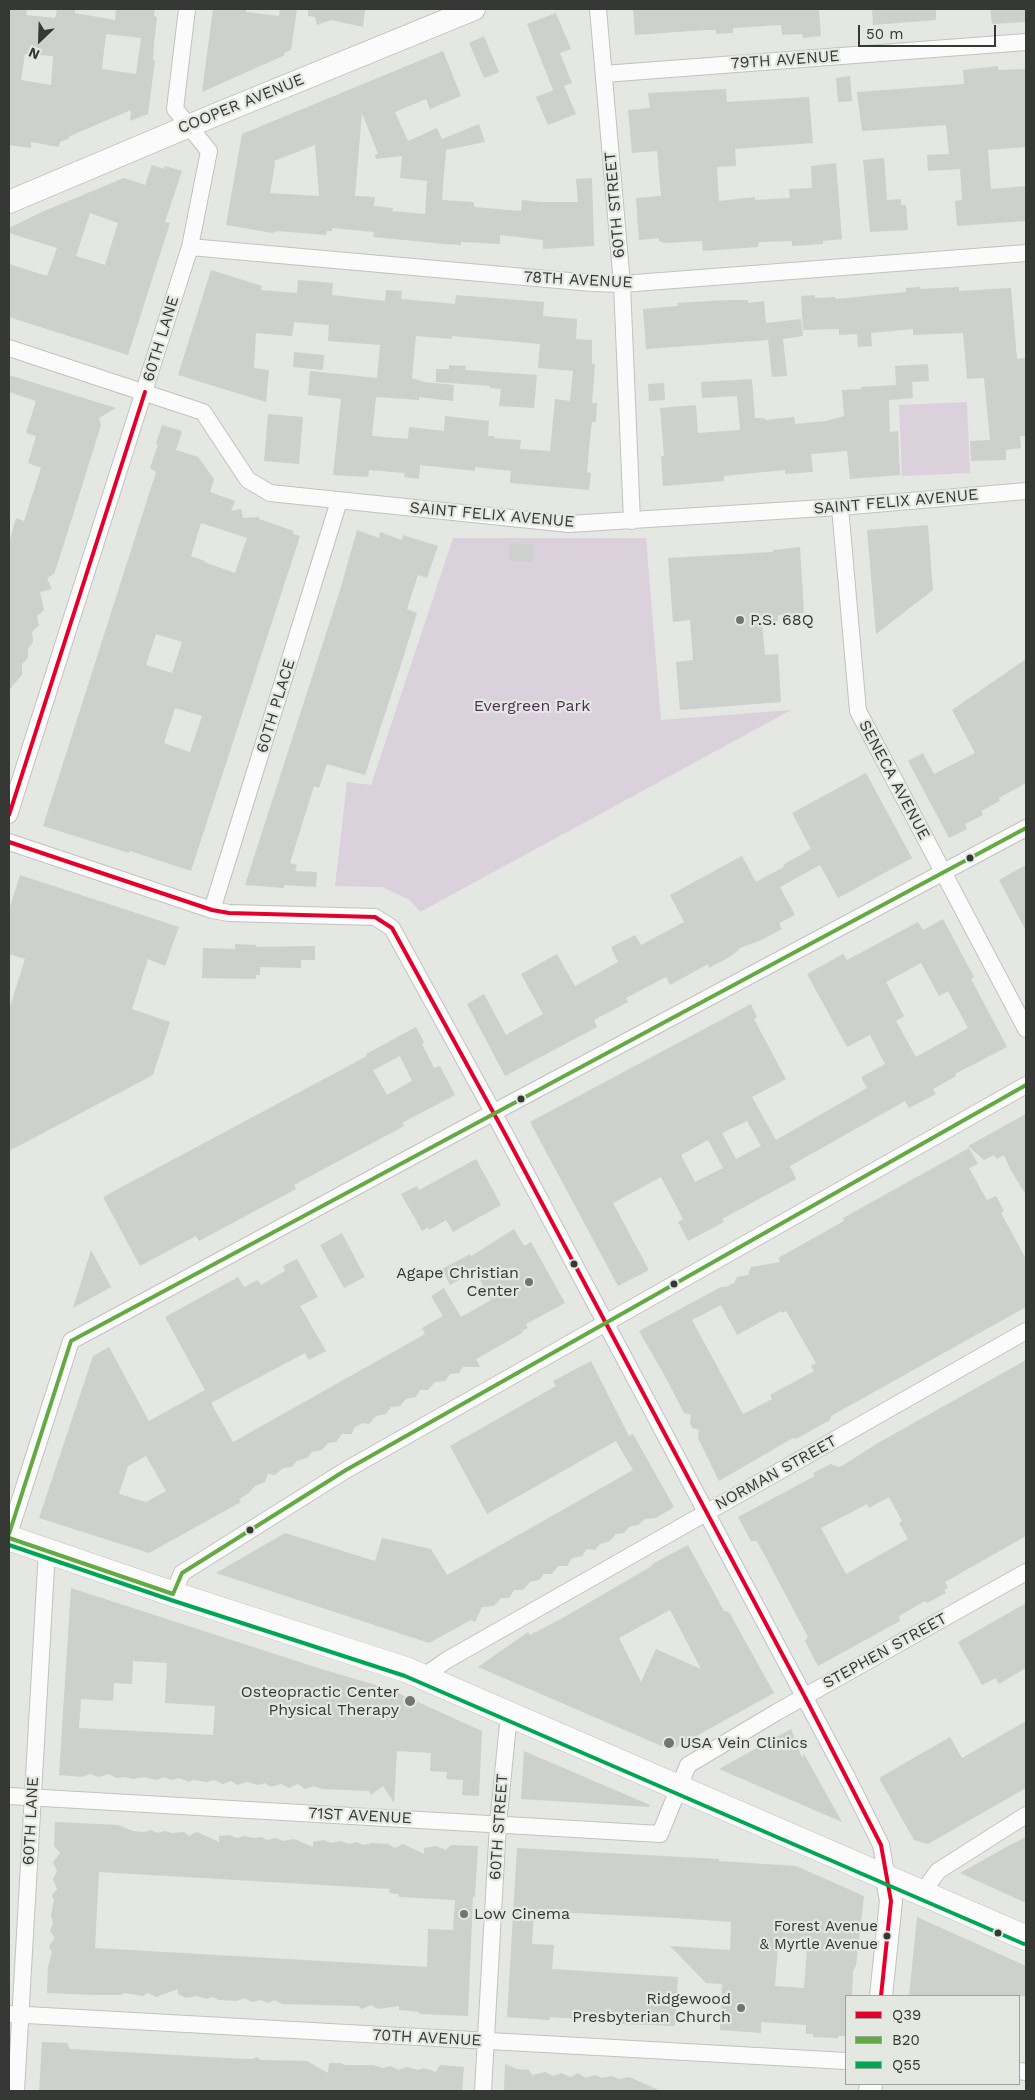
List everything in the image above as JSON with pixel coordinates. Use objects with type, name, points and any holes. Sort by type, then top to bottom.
[{"type":"main road","name":"COOPER AVENUE","points":[[9,202],[474,9]]},
{"type":"main road","points":[[9,1538],[424,1676],[1026,1938]]},
{"type":"main road","points":[[881,1995],[891,1901],[887,1878]]},
{"type":"street","name":"60TH LANE","points":[[9,815],[190,247],[209,151],[175,109],[187,9]]},
{"type":"street","name":"60TH STREET","points":[[598,9],[622,284],[632,521]]},
{"type":"street","name":"79TH AVENUE","points":[[604,74],[1026,42]]},
{"type":"street","name":"78TH AVENUE","points":[[190,247],[592,284],[622,284],[1026,253]]},
{"type":"street","name":"SAINT FELIX AVENUE","points":[[9,348],[202,412],[248,480],[270,493],[568,524],[840,507],[1026,491]]},
{"type":"street","name":"60TH PLACE","points":[[212,910],[339,501]]},
{"type":"street","name":"SENECA AVENUE","points":[[840,507],[858,710],[1026,1028]]},
{"type":"street","points":[[9,1534],[71,1341],[1026,828]]},
{"type":"street","points":[[9,842],[212,910],[229,913],[375,917],[392,928],[805,1696],[881,1845],[887,1878]]},
{"type":"street","points":[[174,1594],[182,1573],[346,1470],[1026,1085]]},
{"type":"street","name":"NORMAN STREET","points":[[424,1676],[448,1660],[706,1512],[1026,1331]]},
{"type":"street","name":"60TH LANE","points":[[16,2091],[15,2014],[33,1797],[46,1550]]},
{"type":"street","name":"STEPHEN STREET","points":[[679,1787],[688,1765],[805,1696],[1026,1572]]},
{"type":"street","name":"60TH STREET","points":[[483,2091],[498,1824],[508,1714]]},
{"type":"street","name":"71ST AVENUE","points":[[9,1796],[660,1834],[679,1787]]},
{"type":"street","points":[[922,1893],[938,1871],[1026,1815]]},
{"type":"street","name":"70TH AVENUE","points":[[15,2014],[845,2062]]},
{"type":"green space","points":[[967,402],[970,473],[902,476],[899,405]]},
{"type":"green space","name":"Evergreen Park","points":[[453,538],[646,538],[661,720],[791,710],[420,912],[410,900],[382,887],[335,886],[347,782],[371,785]]},
{"type":"building","points":[[9,9],[27,9],[26,15],[55,18],[57,9],[75,9],[75,13],[115,20],[116,9],[155,9],[154,16],[157,17],[153,60],[155,61],[148,114],[130,121],[131,110],[70,136],[68,139],[60,142],[59,147],[31,142],[31,148],[9,145]],"holes":[[[106,34],[141,38],[136,74],[102,69]],[[25,54],[53,56],[51,85],[21,80]]]},
{"type":"building","points":[[213,9],[246,9],[246,12],[279,16],[280,9],[297,9],[291,50],[284,53],[285,55],[202,92]]},
{"type":"building","points":[[308,9],[365,9],[363,27],[331,20],[317,25],[315,17],[308,16]]},
{"type":"building","points":[[633,9],[819,9],[821,36],[803,38],[802,34],[782,35],[781,25],[733,28],[733,33],[716,34],[716,30],[706,30],[635,35]]},
{"type":"building","points":[[872,9],[936,9],[936,20],[873,25]]},
{"type":"building","points":[[990,9],[1026,9],[1026,22],[992,24]]},
{"type":"building","points":[[556,13],[571,49],[560,53],[572,83],[553,90],[527,24]]},
{"type":"building","points":[[484,36],[499,72],[484,78],[469,43]]},
{"type":"building","points":[[443,51],[461,96],[430,109],[426,99],[395,112],[408,141],[437,128],[442,139],[479,124],[485,142],[446,150],[442,200],[474,202],[474,207],[521,211],[522,200],[578,202],[576,179],[592,178],[594,246],[543,249],[543,240],[500,235],[500,244],[461,242],[461,245],[373,237],[374,232],[332,228],[332,231],[327,231],[326,235],[278,231],[272,233],[226,225],[242,134]],"holes":[[[362,113],[378,154],[375,155],[376,159],[402,156],[400,178],[427,181],[425,214],[392,211],[393,208],[374,206],[375,197],[355,196]],[[315,145],[319,196],[270,193],[274,161]]]},
{"type":"building","points":[[998,66],[998,70],[1026,69],[1026,147],[988,150],[991,189],[1026,186],[1026,221],[957,226],[955,201],[962,200],[960,169],[928,171],[927,155],[949,154],[946,125],[862,131],[857,92],[964,84],[963,70]]},
{"type":"building","points":[[850,76],[852,101],[838,102],[836,78]]},
{"type":"building","points":[[564,86],[576,114],[548,125],[536,97]]},
{"type":"building","points":[[726,89],[727,102],[809,97],[813,143],[735,149],[736,166],[717,167],[719,201],[755,197],[755,200],[790,198],[789,189],[812,188],[811,166],[836,163],[842,239],[823,241],[823,244],[792,246],[792,241],[759,242],[758,247],[703,251],[702,241],[666,243],[659,241],[659,238],[639,240],[636,198],[661,196],[657,151],[632,153],[628,110],[650,108],[648,93]]},
{"type":"building","points":[[884,158],[887,200],[901,199],[901,205],[906,205],[908,230],[870,232],[863,160]]},
{"type":"building","points":[[152,165],[164,169],[165,166],[182,171],[165,222],[170,223],[128,355],[9,317],[9,264],[47,276],[57,248],[9,233],[9,228],[44,211],[124,178],[145,185]],"holes":[[[90,213],[118,223],[105,265],[76,256]]]},
{"type":"building","points":[[211,270],[262,286],[261,290],[297,293],[298,280],[333,283],[332,295],[385,301],[386,290],[402,291],[401,299],[455,304],[456,295],[544,302],[543,316],[577,319],[576,339],[592,340],[592,364],[595,364],[592,403],[597,403],[596,422],[592,422],[590,439],[587,472],[591,473],[589,490],[510,483],[511,471],[475,467],[475,471],[420,465],[419,479],[404,477],[405,473],[369,470],[368,477],[333,475],[341,399],[308,395],[310,371],[377,378],[380,345],[328,341],[329,325],[294,322],[292,336],[256,333],[254,368],[269,370],[266,402],[178,375]],"holes":[[[416,336],[452,339],[452,336],[540,344],[538,368],[573,371],[570,401],[555,399],[550,451],[520,449],[521,440],[488,436],[489,421],[445,416],[444,431],[409,427],[408,439],[372,436],[376,397],[419,400],[419,397],[453,401],[454,385],[424,382],[412,378]]]},
{"type":"building","points":[[920,287],[921,289],[959,287],[959,291],[1011,288],[1017,359],[1026,358],[1026,436],[1020,436],[1021,448],[1006,450],[1006,460],[971,461],[970,441],[990,440],[984,378],[967,379],[963,333],[913,335],[913,329],[871,333],[872,346],[858,347],[857,334],[839,335],[839,329],[803,330],[801,296],[815,295],[815,298],[835,297],[836,299],[906,292],[906,288]]},
{"type":"building","points":[[748,300],[748,303],[764,301],[766,323],[801,319],[803,336],[783,339],[787,376],[772,377],[768,340],[646,349],[643,309],[678,306],[677,303]]},
{"type":"building","points":[[294,352],[324,355],[323,370],[293,367]]},
{"type":"building","points":[[928,364],[929,381],[912,382],[913,398],[889,400],[890,432],[898,431],[900,475],[850,479],[847,451],[811,454],[813,472],[785,474],[785,470],[724,476],[724,481],[663,486],[661,456],[664,456],[660,408],[696,405],[698,433],[740,430],[737,396],[702,398],[701,382],[752,379],[755,418],[765,418],[765,420],[794,417],[795,424],[826,421],[844,416],[842,390],[896,385],[895,366]]},
{"type":"building","points":[[449,365],[466,366],[465,370],[537,375],[534,408],[499,406],[501,389],[490,388],[490,386],[436,382],[436,369],[449,369]]},
{"type":"building","points":[[9,375],[116,408],[99,418],[101,425],[63,547],[54,574],[47,578],[52,589],[40,592],[44,610],[37,616],[39,625],[32,632],[33,642],[28,649],[28,658],[22,664],[22,675],[9,690],[9,543],[16,518],[24,521],[41,468],[28,463],[36,436],[26,433],[36,401],[9,392]]},
{"type":"building","points":[[664,383],[665,400],[649,401],[648,384]]},
{"type":"building","points":[[268,414],[303,417],[299,464],[264,461]]},
{"type":"building","points":[[162,425],[182,431],[176,450],[198,457],[214,479],[210,492],[235,501],[231,511],[241,509],[243,518],[259,517],[259,519],[294,531],[293,534],[300,536],[191,871],[43,826],[156,472],[150,468],[158,445],[156,444]],"holes":[[[201,523],[247,538],[235,573],[191,556]],[[156,634],[182,642],[172,673],[146,665]],[[175,708],[202,716],[190,752],[164,743]]]},
{"type":"building","points":[[928,525],[933,590],[876,634],[867,530]]},
{"type":"building","points":[[357,530],[379,538],[380,532],[402,540],[403,535],[438,546],[427,578],[418,575],[407,609],[417,613],[365,775],[327,764],[319,788],[314,786],[290,863],[297,865],[295,871],[317,872],[316,887],[284,885],[284,888],[245,885],[341,587]]},
{"type":"building","points":[[510,543],[534,545],[532,562],[509,560]]},
{"type":"building","points":[[800,547],[804,613],[778,615],[778,621],[762,622],[765,655],[778,654],[781,702],[680,710],[676,662],[693,660],[690,620],[673,622],[668,558],[773,552],[773,550]]},
{"type":"building","points":[[1026,659],[1026,783],[999,798],[1000,801],[981,811],[983,815],[965,824],[967,829],[949,838],[908,761],[923,753],[934,774],[975,753],[952,710]]},
{"type":"building","points":[[866,773],[912,858],[838,898],[820,865],[780,887],[795,915],[779,923],[782,929],[740,948],[733,955],[709,968],[708,964],[670,985],[666,977],[626,998],[628,1002],[594,1020],[597,1027],[505,1076],[467,1004],[484,994],[506,1035],[543,1014],[521,974],[557,954],[575,986],[618,962],[611,947],[635,935],[641,945],[684,922],[670,895],[742,856],[756,882],[784,867],[783,865],[811,849],[792,813]]},
{"type":"building","points":[[1026,865],[1026,931],[999,880]]},
{"type":"building","points":[[20,875],[179,927],[165,966],[148,959],[132,1009],[170,1022],[153,1075],[9,1151],[9,1010],[25,959],[9,954],[9,910]]},
{"type":"building","points":[[943,919],[974,977],[971,979],[1007,1047],[955,1074],[956,1076],[933,1089],[936,1094],[909,1108],[905,1101],[790,1166],[796,1179],[722,1219],[724,1222],[688,1241],[678,1222],[683,1219],[661,1177],[613,1203],[649,1270],[618,1286],[530,1122],[751,1004],[757,1017],[754,1019],[786,1079],[752,1097],[776,1140],[867,1088],[861,1077],[885,1064],[870,1035],[847,1047],[807,974],[843,954],[847,960],[918,922],[923,930]],"holes":[[[921,963],[939,996],[948,991],[968,1028],[916,1057],[896,1021],[904,1016],[886,982]],[[747,1121],[761,1146],[736,1159],[722,1133]],[[708,1140],[723,1168],[695,1182],[681,1155]]]},
{"type":"building","points":[[235,944],[256,945],[256,947],[315,946],[315,960],[301,960],[301,968],[260,967],[260,975],[256,975],[256,979],[202,978],[203,948],[235,949]]},
{"type":"building","points":[[416,1027],[434,1068],[440,1066],[455,1095],[402,1123],[404,1126],[294,1185],[296,1189],[199,1241],[196,1236],[140,1266],[103,1197],[367,1056],[366,1054]],"holes":[[[400,1056],[412,1081],[387,1095],[373,1070]]]},
{"type":"building","points":[[1026,1114],[1026,1195],[1004,1155],[997,1159],[994,1155],[984,1160],[968,1146]]},
{"type":"building","points":[[969,1148],[978,1164],[969,1168],[987,1200],[996,1196],[1004,1211],[1001,1213],[1026,1259],[1026,1307],[831,1416],[830,1420],[796,1439],[793,1438],[719,1481],[698,1438],[699,1430],[692,1428],[690,1423],[691,1415],[684,1413],[639,1331],[721,1287],[734,1283],[737,1277],[748,1275],[751,1267],[780,1262],[778,1258],[844,1221],[843,1218]],"holes":[[[721,1305],[737,1335],[781,1311],[782,1313],[786,1311],[816,1363],[811,1366],[814,1371],[770,1395],[772,1399],[743,1414],[692,1320]]]},
{"type":"building","points":[[476,1159],[501,1205],[453,1232],[446,1220],[429,1230],[428,1227],[422,1231],[401,1194],[417,1186],[419,1190]]},
{"type":"building","points":[[514,1229],[524,1246],[531,1242],[565,1303],[526,1324],[528,1328],[523,1330],[522,1333],[476,1359],[480,1367],[463,1367],[459,1373],[450,1374],[445,1381],[435,1382],[428,1390],[420,1390],[416,1397],[406,1399],[400,1406],[391,1407],[386,1414],[376,1416],[369,1424],[362,1423],[354,1428],[352,1434],[342,1434],[336,1442],[328,1443],[322,1450],[312,1452],[307,1458],[297,1461],[292,1467],[283,1468],[275,1475],[268,1474],[265,1482],[255,1486],[249,1493],[239,1499],[241,1502],[149,1553],[39,1518],[93,1356],[109,1347],[149,1421],[205,1390],[165,1317],[238,1277],[244,1287],[258,1280],[261,1285],[285,1271],[283,1266],[297,1259],[318,1297],[300,1306],[326,1351],[309,1360],[305,1353],[211,1403],[233,1442],[425,1334],[422,1328],[443,1316],[431,1296],[444,1288],[461,1317],[491,1300],[475,1271],[450,1285],[442,1269],[470,1254],[471,1256]],"holes":[[[146,1456],[166,1491],[146,1502],[119,1494],[128,1466]]]},
{"type":"building","points":[[342,1233],[365,1277],[344,1288],[320,1245]]},
{"type":"building","points":[[91,1250],[111,1287],[73,1308]]},
{"type":"building","points":[[1026,1360],[1026,1536],[945,1582],[948,1588],[944,1590],[946,1593],[927,1603],[925,1601],[899,1616],[900,1621],[818,1666],[805,1641],[808,1637],[757,1541],[751,1541],[738,1517],[815,1476],[813,1473],[831,1464],[839,1467]],"holes":[[[889,1497],[902,1521],[899,1523],[908,1539],[846,1574],[821,1528],[867,1504],[869,1508]]]},
{"type":"building","points":[[591,1361],[629,1436],[633,1434],[674,1507],[656,1518],[645,1519],[638,1525],[629,1527],[624,1533],[616,1534],[610,1541],[600,1544],[595,1550],[587,1549],[582,1556],[572,1558],[567,1566],[558,1566],[552,1574],[544,1574],[539,1580],[530,1582],[523,1590],[514,1590],[509,1598],[501,1598],[494,1606],[482,1607],[475,1622],[471,1620],[429,1643],[216,1573],[285,1533],[375,1561],[382,1538],[431,1549],[447,1575],[460,1568],[633,1470],[616,1441],[487,1514],[450,1446],[556,1386],[553,1381]]},
{"type":"building","points":[[688,1545],[724,1611],[729,1612],[774,1693],[671,1750],[478,1667],[528,1632],[530,1635],[561,1619],[654,1563]],"holes":[[[670,1610],[701,1669],[656,1649],[641,1682],[619,1638]]]},
{"type":"building","points":[[71,1588],[389,1689],[482,1731],[479,1796],[462,1795],[463,1780],[446,1779],[447,1772],[430,1771],[431,1753],[397,1751],[394,1803],[383,1786],[371,1795],[369,1791],[322,1789],[314,1786],[305,1789],[298,1784],[289,1788],[281,1784],[271,1787],[265,1783],[258,1785],[247,1782],[237,1785],[231,1781],[223,1784],[214,1780],[207,1782],[193,1780],[189,1782],[179,1778],[172,1780],[163,1777],[157,1780],[144,1777],[133,1779],[125,1777],[116,1778],[109,1774],[99,1777],[90,1774],[82,1777],[59,1775]],"holes":[[[133,1661],[167,1663],[165,1703],[215,1706],[213,1735],[79,1728],[81,1699],[113,1701],[114,1683],[132,1684]]]},
{"type":"building","points":[[1026,1603],[1026,1668],[999,1684],[996,1678],[982,1685],[958,1642]]},
{"type":"building","points":[[1026,1721],[1026,1788],[928,1844],[914,1840],[879,1778],[950,1737],[962,1758]]},
{"type":"building","points":[[791,1729],[802,1758],[804,1754],[842,1822],[719,1769]]},
{"type":"building","points":[[524,1751],[650,1805],[649,1807],[521,1799]]},
{"type":"building","points":[[55,1822],[118,1825],[133,1831],[144,1832],[151,1830],[157,1833],[165,1831],[172,1833],[184,1832],[189,1836],[197,1832],[219,1842],[219,1836],[229,1835],[237,1838],[245,1836],[261,1837],[267,1840],[276,1838],[283,1841],[294,1839],[313,1847],[313,1842],[323,1840],[332,1843],[340,1841],[349,1844],[356,1842],[363,1845],[372,1843],[388,1844],[395,1848],[403,1844],[424,1854],[424,1848],[436,1846],[446,1850],[451,1845],[478,1846],[475,1897],[473,1897],[468,2016],[419,2014],[420,2012],[399,2010],[399,2006],[378,2009],[371,2005],[362,2009],[358,2006],[282,2004],[274,2000],[269,2003],[260,2000],[252,2002],[244,1998],[237,2001],[219,2000],[212,1997],[206,1999],[196,1996],[186,1998],[178,1994],[178,1989],[156,1997],[148,1993],[143,1996],[125,1993],[120,1995],[94,1995],[47,1993],[48,1967],[52,1952],[49,1946],[55,1938],[50,1931],[53,1923],[51,1915],[54,1900],[52,1895],[57,1889],[53,1879],[57,1871],[53,1862],[60,1853],[54,1846]],"holes":[[[99,1872],[390,1889],[389,1893],[398,1894],[399,1897],[455,1900],[453,1930],[428,1929],[427,1967],[95,1948]]]},
{"type":"building","points":[[1026,1837],[1026,1903],[960,1873],[1010,1845]]},
{"type":"building","points":[[517,1848],[719,1859],[719,1861],[796,1866],[864,1896],[856,1966],[853,1971],[852,1995],[845,1995],[845,2036],[838,2036],[838,2038],[813,2037],[813,2034],[806,2034],[806,2025],[761,2022],[761,2033],[720,2030],[722,1984],[706,1983],[670,1946],[730,1950],[731,1922],[534,1911],[532,1944],[554,1945],[552,1969],[678,1977],[675,2026],[594,2023],[593,2020],[550,2017],[549,2020],[507,2017]],"holes":[[[778,1947],[807,1949],[804,1988],[775,1986]]]},
{"type":"building","points":[[917,1917],[1026,1966],[1026,1996],[909,1995]]},
{"type":"building","points":[[42,2042],[67,2043],[70,2049],[307,2061],[328,2073],[329,2063],[373,2065],[383,2068],[390,2066],[399,2070],[407,2067],[418,2070],[424,2068],[436,2072],[440,2065],[464,2067],[462,2091],[39,2091]]},
{"type":"building","points":[[505,2064],[517,2069],[529,2070],[532,2075],[545,2072],[553,2076],[561,2073],[571,2077],[578,2073],[586,2078],[595,2075],[602,2078],[612,2076],[619,2079],[629,2077],[661,2091],[504,2091]]},
{"type":"transit line","name":"Q39","points":[[9,815],[145,392]]},
{"type":"transit line","name":"B20","points":[[9,1534],[71,1341],[1026,828]]},
{"type":"transit line","name":"Q39","points":[[9,842],[212,910],[229,913],[375,917],[392,928],[504,1132],[805,1697],[881,1845],[891,1901],[881,1995]]},
{"type":"transit line","name":"B20","points":[[9,1538],[173,1594],[182,1573],[346,1470],[1026,1085]]},
{"type":"transit line","name":"Q55","points":[[9,1545],[405,1676],[1024,1944]]},
{"type":"place","name":"P.S. 68Q","points":[[740,620]]},
{"type":"place","name":"Agape Christian Center","points":[[529,1282]]},
{"type":"place","name":"Osteopractic Center Physical Therapy","points":[[410,1701]]},
{"type":"place","name":"USA Vein Clinics","points":[[669,1743]]},
{"type":"place","name":"Low Cinema","points":[[464,1914]]},
{"type":"place","name":"Forest Avenue & Myrtle Avenue","points":[[887,1936]]},
{"type":"place","name":"Ridgewood Presbyterian Church","points":[[741,2008]]}]
